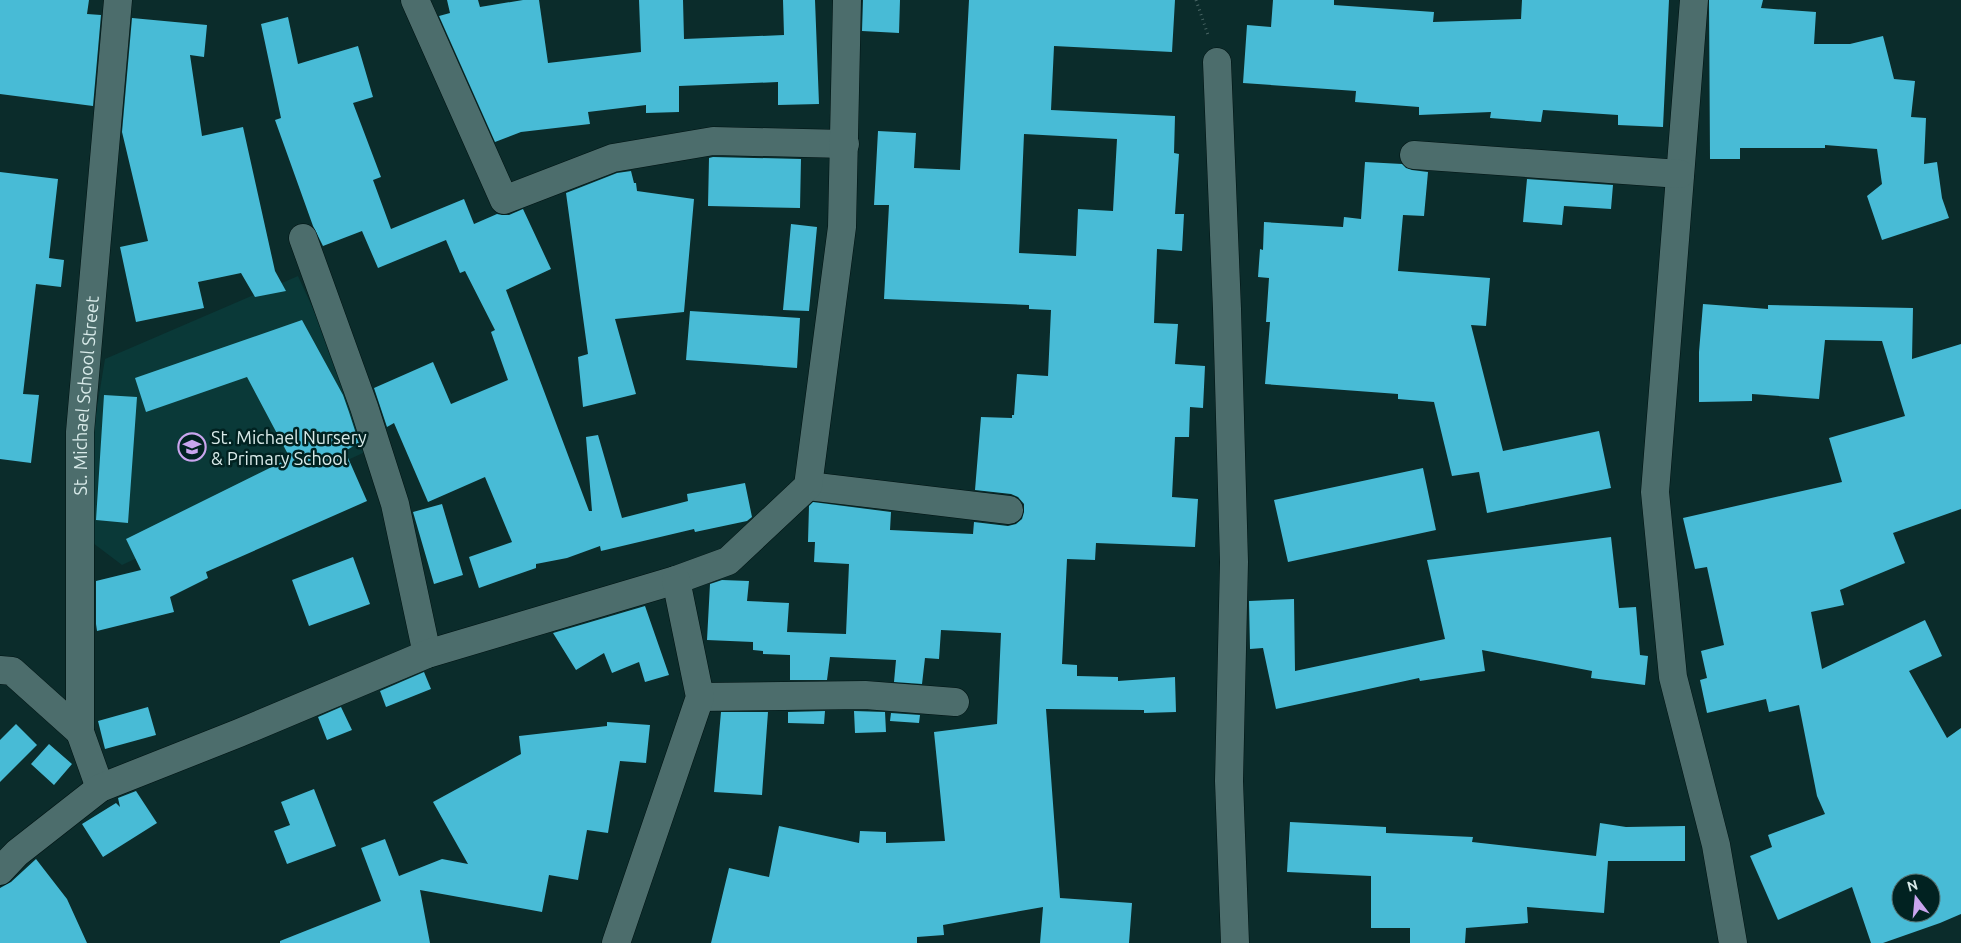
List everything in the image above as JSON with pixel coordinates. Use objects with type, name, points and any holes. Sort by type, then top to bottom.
[{"type":"street","name":"St. Michael School Street","points":[[100,788],[80,732],[80,432],[118,0]]},
{"type":"street","points":[[415,0],[504,200],[613,158],[713,141],[845,144]]},
{"type":"street","points":[[0,871],[16,853],[100,788],[239,733],[426,654],[676,580],[728,561],[808,486],[842,227],[847,0]]},
{"type":"street","points":[[1694,0],[1655,492],[1673,677],[1716,845],[1733,943]]},
{"type":"street","points":[[1217,62],[1227,309],[1234,562],[1229,781],[1235,943]]},
{"type":"street","points":[[1414,155],[1680,174]]},
{"type":"street","points":[[303,238],[364,407],[395,504],[426,654]]},
{"type":"street","points":[[808,486],[1008,510]]},
{"type":"street","points":[[616,943],[700,697],[676,580]]},
{"type":"street","points":[[0,670],[12,671],[80,732]]},
{"type":"street","points":[[700,697],[865,695],[955,702]]},
{"type":"path","points":[[1196,0],[1217,62]]},
{"type":"shaded area","points":[[298,276],[344,376],[365,452],[122,565],[93,543],[91,444],[105,359]]},
{"type":"building","points":[[0,0],[89,0],[87,14],[101,15],[93,106],[0,94]]},
{"type":"building","points":[[447,0],[478,0],[480,7],[523,0],[539,0],[548,63],[641,52],[639,0],[683,0],[684,39],[784,35],[783,0],[815,0],[819,104],[778,105],[778,82],[679,86],[679,112],[646,113],[646,105],[588,112],[590,124],[521,132],[495,142],[439,16],[450,13]]},
{"type":"building","points":[[863,0],[900,0],[899,33],[862,31]]},
{"type":"building","points":[[969,0],[1175,0],[1172,52],[1054,46],[1051,110],[1175,116],[1174,153],[1179,154],[1175,214],[1184,214],[1182,251],[1157,249],[1154,323],[1178,324],[1175,364],[1205,366],[1203,408],[1190,407],[1189,437],[1175,437],[1172,497],[1198,499],[1195,547],[1096,543],[1095,560],[1067,559],[1062,664],[1077,665],[1077,676],[1118,677],[1118,681],[1175,677],[1176,712],[1144,713],[1144,710],[1046,709],[1060,898],[1132,903],[1129,943],[1040,943],[1043,907],[943,925],[944,935],[917,937],[917,943],[711,943],[729,868],[769,877],[779,826],[859,843],[860,831],[886,832],[886,843],[945,841],[934,732],[997,724],[1001,633],[941,630],[939,659],[925,658],[922,684],[894,682],[896,660],[830,657],[827,680],[790,680],[790,655],[763,654],[763,651],[753,650],[753,642],[707,640],[710,584],[722,580],[749,581],[747,601],[789,603],[787,632],[846,634],[849,564],[814,562],[815,542],[808,542],[809,506],[813,502],[891,512],[890,530],[973,534],[974,522],[1008,526],[1016,524],[1022,519],[1024,504],[1018,497],[1011,494],[975,490],[981,417],[1012,418],[1012,415],[1014,415],[1017,374],[1048,376],[1051,310],[1029,309],[1029,305],[884,299],[889,205],[874,205],[878,131],[916,133],[914,168],[960,170]],"holes":[[[1024,134],[1117,139],[1113,211],[1078,209],[1076,256],[1019,253]]]},
{"type":"building","points":[[1273,0],[1334,0],[1334,5],[1434,12],[1433,22],[1521,19],[1522,0],[1669,0],[1663,127],[1618,125],[1618,115],[1543,110],[1541,122],[1490,118],[1491,112],[1419,115],[1419,107],[1355,102],[1356,91],[1243,83],[1247,25],[1271,27]]},
{"type":"building","points":[[1709,0],[1763,0],[1761,8],[1816,12],[1814,44],[1850,44],[1883,36],[1894,79],[1915,81],[1911,117],[1926,118],[1924,164],[1937,162],[1942,198],[1949,218],[1882,240],[1867,196],[1882,184],[1877,149],[1825,145],[1825,148],[1740,148],[1740,159],[1710,159]]},
{"type":"building","points":[[288,17],[298,64],[358,46],[373,97],[353,103],[381,177],[373,180],[391,229],[464,199],[474,224],[497,214],[509,215],[523,209],[551,269],[506,290],[589,511],[592,511],[586,437],[598,435],[622,518],[688,501],[687,494],[745,483],[752,517],[747,521],[695,532],[694,529],[601,551],[600,546],[567,558],[536,564],[536,568],[479,588],[469,557],[512,542],[485,477],[428,502],[394,423],[387,427],[374,388],[433,362],[451,404],[508,380],[491,332],[495,330],[465,271],[460,273],[446,240],[378,268],[362,231],[323,246],[313,226],[275,120],[281,118],[261,24]]},
{"type":"building","points":[[132,18],[207,25],[204,57],[190,55],[202,136],[243,127],[275,271],[286,291],[255,297],[241,273],[198,282],[204,308],[136,322],[120,247],[148,241],[122,132]]},
{"type":"building","points":[[709,158],[801,159],[800,208],[708,206]]},
{"type":"building","points":[[1365,162],[1402,164],[1412,170],[1428,172],[1424,216],[1403,215],[1398,271],[1490,278],[1486,326],[1471,325],[1503,451],[1599,431],[1611,488],[1487,513],[1479,472],[1452,476],[1434,402],[1398,399],[1398,394],[1265,384],[1270,322],[1266,322],[1269,278],[1258,277],[1260,249],[1263,250],[1264,222],[1343,227],[1344,217],[1361,219]]},
{"type":"building","points":[[631,171],[637,191],[694,199],[684,312],[615,319],[636,394],[583,407],[578,357],[588,354],[566,193],[617,173]]},
{"type":"building","points":[[0,172],[58,179],[49,258],[64,260],[61,287],[36,284],[23,394],[39,395],[31,463],[0,459]]},
{"type":"building","points":[[1527,179],[1613,185],[1611,209],[1564,206],[1562,225],[1523,222]]},
{"type":"building","points":[[791,224],[817,227],[809,311],[783,310]]},
{"type":"building","points":[[1703,304],[1768,309],[1768,305],[1913,308],[1912,359],[1961,344],[1961,509],[1893,533],[1905,563],[1840,590],[1844,605],[1811,612],[1822,669],[1925,620],[1942,656],[1909,671],[1947,738],[1961,728],[1961,914],[1941,923],[1941,873],[1891,873],[1891,923],[1940,923],[1883,943],[1871,943],[1852,887],[1778,920],[1750,856],[1772,847],[1768,835],[1825,814],[1817,796],[1799,705],[1769,712],[1766,699],[1707,713],[1700,680],[1707,678],[1701,651],[1724,645],[1707,567],[1695,569],[1683,518],[1842,482],[1829,438],[1905,416],[1882,341],[1825,340],[1819,399],[1752,394],[1752,401],[1699,402],[1699,352]]},
{"type":"building","points":[[690,311],[800,318],[797,368],[686,360]]},
{"type":"building","points":[[302,320],[343,395],[359,443],[345,451],[367,501],[206,572],[208,578],[170,597],[174,612],[97,631],[96,581],[141,570],[126,539],[290,458],[247,377],[146,412],[135,378]]},
{"type":"building","points":[[104,395],[137,397],[128,523],[96,520]]},
{"type":"building","points":[[1423,468],[1436,530],[1288,562],[1274,500]]},
{"type":"building","points":[[442,504],[463,575],[434,584],[413,512]]},
{"type":"building","points":[[1611,537],[1619,608],[1636,607],[1640,655],[1648,656],[1645,685],[1591,678],[1592,671],[1482,650],[1485,671],[1420,681],[1419,678],[1276,709],[1263,648],[1250,649],[1249,601],[1294,599],[1295,671],[1445,639],[1427,560]]},
{"type":"building","points":[[353,557],[370,604],[309,626],[292,580]]},
{"type":"building","points":[[645,606],[669,675],[645,682],[639,662],[612,673],[604,653],[576,670],[553,633]]},
{"type":"building","points":[[424,672],[431,689],[386,707],[380,691]]},
{"type":"building","points":[[148,707],[156,735],[105,749],[98,721]]},
{"type":"building","points":[[341,707],[352,730],[327,740],[318,717]]},
{"type":"building","points":[[825,711],[824,724],[788,723],[788,712]]},
{"type":"building","points":[[854,711],[885,712],[886,732],[855,733]]},
{"type":"building","points":[[721,712],[768,712],[762,795],[714,792]]},
{"type":"building","points":[[891,713],[920,715],[919,723],[890,721]]},
{"type":"building","points":[[607,722],[650,725],[646,763],[620,761],[608,833],[587,830],[578,880],[549,875],[542,912],[420,890],[430,943],[280,943],[280,941],[381,901],[361,848],[385,839],[399,876],[442,859],[468,864],[433,802],[521,754],[519,736],[607,726]]},
{"type":"building","points":[[16,724],[37,745],[0,782],[0,740]]},
{"type":"building","points":[[49,744],[72,764],[54,785],[31,764]]},
{"type":"building","points":[[314,789],[336,846],[287,864],[274,831],[290,825],[281,802]]},
{"type":"building","points":[[136,791],[157,823],[103,857],[82,824],[116,803],[120,807],[118,798]]},
{"type":"building","points":[[1290,822],[1386,827],[1386,833],[1473,837],[1472,842],[1596,856],[1600,823],[1626,827],[1685,826],[1685,861],[1608,861],[1604,913],[1527,907],[1528,923],[1466,928],[1465,943],[1410,943],[1410,928],[1371,928],[1371,876],[1287,872]]},
{"type":"building","points":[[36,859],[67,899],[87,943],[0,943],[0,888],[11,882]]},
{"type":"place","name":"St. Michael Nursery & Primary School","points":[[192,447]]}]
